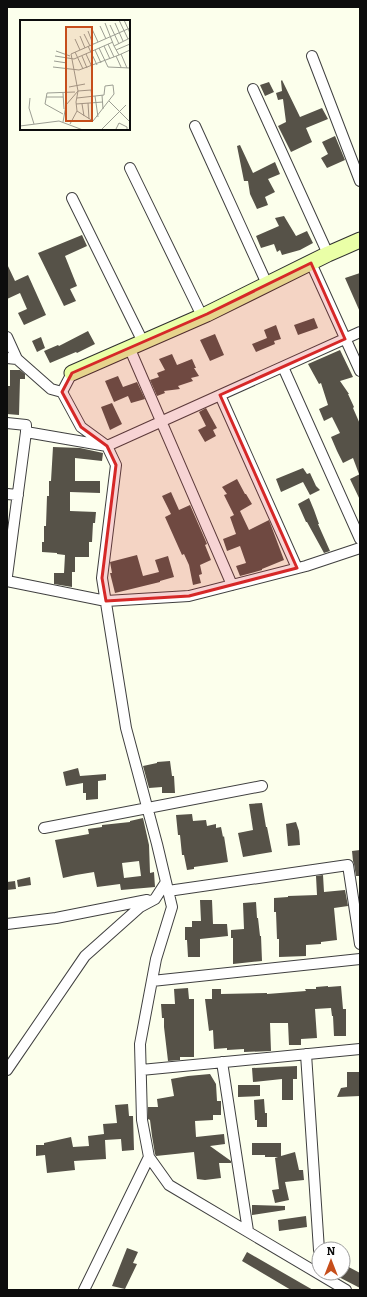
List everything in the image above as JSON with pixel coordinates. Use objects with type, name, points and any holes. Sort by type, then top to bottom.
[{"type":"street","points":[[312,56],[360,182]]},
{"type":"street","points":[[253,89],[328,254]]},
{"type":"street","points":[[195,126],[267,284]]},
{"type":"street","points":[[130,168],[202,316]]},
{"type":"street","points":[[72,198],[136,345],[162,422],[232,585]]},
{"type":"street","points":[[62,392],[72,373],[202,316],[328,254],[360,240]]},
{"type":"street","points":[[311,263],[360,371]]},
{"type":"street","points":[[26,432],[107,446],[360,332]]},
{"type":"street","points":[[7,337],[12,359],[51,389],[62,392],[82,427],[107,446],[116,465],[102,578],[126,728],[148,808],[172,907],[156,959],[140,1044],[142,1120],[149,1157],[169,1185],[311,1268]]},
{"type":"street","points":[[283,367],[360,539]]},
{"type":"street","points":[[220,395],[297,568]]},
{"type":"street","points":[[7,422],[26,425],[7,576]]},
{"type":"street","points":[[7,494],[18,495]]},
{"type":"street","points":[[7,581],[106,601],[188,596],[297,568],[360,548]]},
{"type":"street","points":[[44,828],[262,786]]},
{"type":"street","points":[[7,1070],[85,956],[140,907],[155,899],[167,887],[348,865],[360,944]]},
{"type":"street","points":[[7,924],[56,918],[155,899]]},
{"type":"street","points":[[152,981],[360,959]]},
{"type":"street","points":[[141,1070],[360,1049]]},
{"type":"street","points":[[306,1054],[318,1241]]},
{"type":"street","points":[[222,1062],[248,1231]]},
{"type":"street","points":[[84,1290],[149,1157]]},
{"type":"street","points":[[332,1281],[346,1290]]},
{"type":"highlighted area","points":[[311,263],[345,339],[220,395],[297,568],[189,596],[106,601],[102,578],[116,465],[107,446],[81,427],[62,392],[72,373],[207,314]]},
{"type":"building","points":[[282,80],[300,117],[322,108],[328,119],[306,128],[312,142],[291,152],[278,126],[286,122],[283,99],[278,100],[276,93],[282,91]]},
{"type":"building","points":[[269,82],[274,92],[265,96],[260,85]]},
{"type":"building","points":[[335,136],[345,160],[327,168],[321,158],[328,154],[322,142]]},
{"type":"building","points":[[240,145],[253,173],[275,162],[280,174],[268,179],[275,192],[265,197],[268,205],[257,209],[250,194],[248,181],[244,181],[237,146]]},
{"type":"building","points":[[284,216],[296,236],[307,231],[313,243],[300,250],[282,255],[280,250],[277,252],[274,244],[261,248],[256,236],[279,226],[275,218]]},
{"type":"building","points":[[82,235],[87,246],[65,256],[77,286],[70,289],[76,301],[64,306],[38,253]]},
{"type":"building","points":[[7,264],[15,281],[28,275],[46,315],[24,325],[18,313],[27,309],[20,293],[7,299]]},
{"type":"building","points":[[360,273],[360,312],[345,278]]},
{"type":"building","points":[[314,318],[318,328],[298,335],[294,325]]},
{"type":"building","points":[[276,325],[281,339],[274,341],[275,344],[256,352],[252,344],[267,338],[264,330]]},
{"type":"building","points":[[88,331],[95,344],[77,353],[76,352],[50,363],[44,351],[58,345],[59,346]]},
{"type":"building","points":[[215,334],[224,355],[210,361],[200,340]]},
{"type":"building","points":[[41,337],[45,348],[37,352],[32,341]]},
{"type":"building","points":[[340,350],[353,377],[340,381],[349,394],[360,424],[359,474],[353,458],[343,463],[337,451],[331,437],[340,433],[332,417],[324,421],[319,409],[328,405],[321,383],[319,384],[308,364]]},
{"type":"building","points":[[172,354],[177,365],[192,359],[196,368],[194,368],[199,376],[191,378],[193,381],[178,386],[180,389],[164,391],[165,393],[157,396],[150,380],[159,377],[157,373],[165,370],[159,359]]},
{"type":"building","points":[[10,370],[20,370],[25,374],[25,379],[20,379],[19,415],[7,414]]},
{"type":"building","points":[[118,376],[123,387],[137,382],[145,399],[131,403],[128,396],[114,402],[105,381]]},
{"type":"building","points":[[112,403],[122,424],[110,430],[101,407]]},
{"type":"building","points":[[206,408],[217,428],[213,430],[216,436],[205,442],[198,430],[206,426],[199,412]]},
{"type":"building","points":[[53,447],[80,448],[103,453],[102,461],[75,458],[75,481],[100,481],[100,493],[70,492],[70,511],[96,512],[95,523],[93,523],[92,542],[89,542],[89,557],[75,557],[75,572],[72,572],[72,587],[54,584],[54,573],[64,573],[65,555],[42,552],[42,542],[44,542],[44,526],[46,526],[47,496],[49,496],[49,481],[51,481]]},
{"type":"building","points":[[303,468],[307,474],[310,473],[316,486],[320,490],[310,495],[303,482],[281,492],[276,479]]},
{"type":"building","points":[[360,474],[360,500],[350,479]]},
{"type":"building","points":[[237,479],[252,504],[240,511],[249,530],[269,520],[284,560],[262,570],[240,576],[236,566],[246,563],[240,546],[227,551],[223,539],[236,534],[230,517],[234,515],[224,495],[227,494],[222,487]]},
{"type":"building","points":[[171,492],[179,510],[190,505],[207,544],[205,545],[211,560],[200,565],[202,574],[199,575],[201,583],[193,585],[189,565],[184,554],[182,555],[165,517],[171,514],[162,496]]},
{"type":"building","points":[[309,498],[318,524],[330,551],[324,553],[306,522],[298,504]]},
{"type":"building","points":[[137,555],[143,576],[159,572],[155,560],[168,556],[174,577],[115,593],[110,573],[112,573],[110,562]]},
{"type":"building","points":[[170,761],[172,776],[174,776],[175,793],[162,793],[162,787],[149,788],[143,766],[157,762]]},
{"type":"building","points":[[78,768],[80,776],[106,774],[106,780],[98,781],[98,799],[86,800],[86,793],[83,793],[83,783],[66,786],[63,772]]},
{"type":"building","points":[[262,803],[272,852],[243,857],[238,833],[253,830],[249,804]]},
{"type":"building","points":[[192,814],[193,821],[206,820],[207,826],[216,824],[216,828],[221,827],[228,862],[194,867],[194,869],[187,870],[184,855],[182,855],[180,835],[178,835],[176,815]]},
{"type":"building","points":[[143,818],[149,845],[150,873],[154,872],[155,887],[121,890],[120,884],[97,887],[94,872],[63,878],[55,840],[89,834],[88,829],[102,827],[102,825]],"holes":[[[139,861],[141,876],[124,878],[122,863]]]},
{"type":"building","points":[[296,822],[299,831],[300,845],[288,846],[286,824]]},
{"type":"building","points":[[360,850],[360,876],[356,876],[352,851]]},
{"type":"building","points":[[323,875],[324,892],[345,890],[348,906],[334,908],[337,940],[321,942],[321,944],[306,945],[306,956],[279,957],[279,939],[277,939],[274,898],[317,895],[316,876]]},
{"type":"building","points":[[30,877],[31,885],[18,887],[17,880]]},
{"type":"building","points":[[15,881],[16,889],[7,890],[7,882]]},
{"type":"building","points":[[200,900],[212,900],[213,924],[227,924],[228,936],[200,939],[200,957],[188,957],[187,940],[185,940],[185,927],[192,927],[192,921],[201,921]]},
{"type":"building","points":[[256,902],[257,918],[261,936],[262,961],[233,964],[233,938],[231,938],[231,930],[244,929],[243,903]]},
{"type":"building","points":[[341,986],[343,1009],[346,1009],[346,1036],[334,1036],[331,1008],[315,1009],[317,1038],[301,1039],[301,1045],[289,1045],[288,1023],[270,1023],[271,1051],[244,1052],[244,1049],[214,1049],[213,1030],[209,1031],[205,999],[212,999],[212,989],[221,989],[221,994],[267,994],[306,991],[305,989],[316,989],[316,987]]},
{"type":"building","points":[[188,988],[189,999],[194,999],[194,1057],[180,1057],[180,1060],[168,1061],[164,1018],[162,1018],[161,1004],[175,1004],[174,989]]},
{"type":"building","points":[[297,1066],[297,1079],[293,1079],[293,1100],[282,1100],[282,1079],[253,1082],[252,1068]]},
{"type":"building","points":[[347,1072],[360,1072],[360,1096],[337,1097],[341,1088],[347,1087]]},
{"type":"building","points":[[210,1074],[216,1084],[217,1101],[221,1101],[221,1115],[213,1115],[213,1120],[195,1121],[196,1137],[224,1134],[225,1144],[210,1146],[231,1161],[231,1163],[219,1163],[221,1178],[205,1180],[197,1179],[194,1152],[156,1156],[150,1120],[148,1119],[148,1107],[158,1107],[157,1099],[174,1096],[171,1079]]},
{"type":"building","points":[[238,1085],[260,1085],[260,1096],[238,1097]]},
{"type":"building","points":[[264,1099],[265,1113],[267,1113],[267,1127],[257,1127],[257,1120],[255,1120],[254,1100]]},
{"type":"building","points":[[128,1104],[129,1116],[133,1116],[134,1150],[122,1151],[121,1139],[105,1140],[106,1159],[74,1161],[75,1170],[47,1173],[45,1155],[36,1156],[36,1145],[44,1145],[44,1143],[71,1137],[73,1147],[89,1146],[88,1136],[104,1134],[103,1124],[117,1123],[115,1105]]},
{"type":"building","points":[[252,1143],[281,1143],[281,1156],[295,1152],[299,1170],[303,1170],[304,1180],[285,1182],[289,1200],[275,1203],[272,1190],[279,1189],[275,1158],[278,1157],[252,1155]]},
{"type":"building","points":[[252,1205],[285,1206],[285,1210],[252,1215]]},
{"type":"building","points":[[306,1216],[307,1227],[279,1231],[278,1220]]},
{"type":"building","points":[[127,1248],[138,1252],[133,1263],[137,1264],[125,1289],[112,1286]]},
{"type":"building","points":[[247,1252],[313,1290],[291,1290],[242,1261]]},
{"type":"building","points":[[351,1268],[360,1273],[360,1288],[346,1281],[351,1281]]}]
